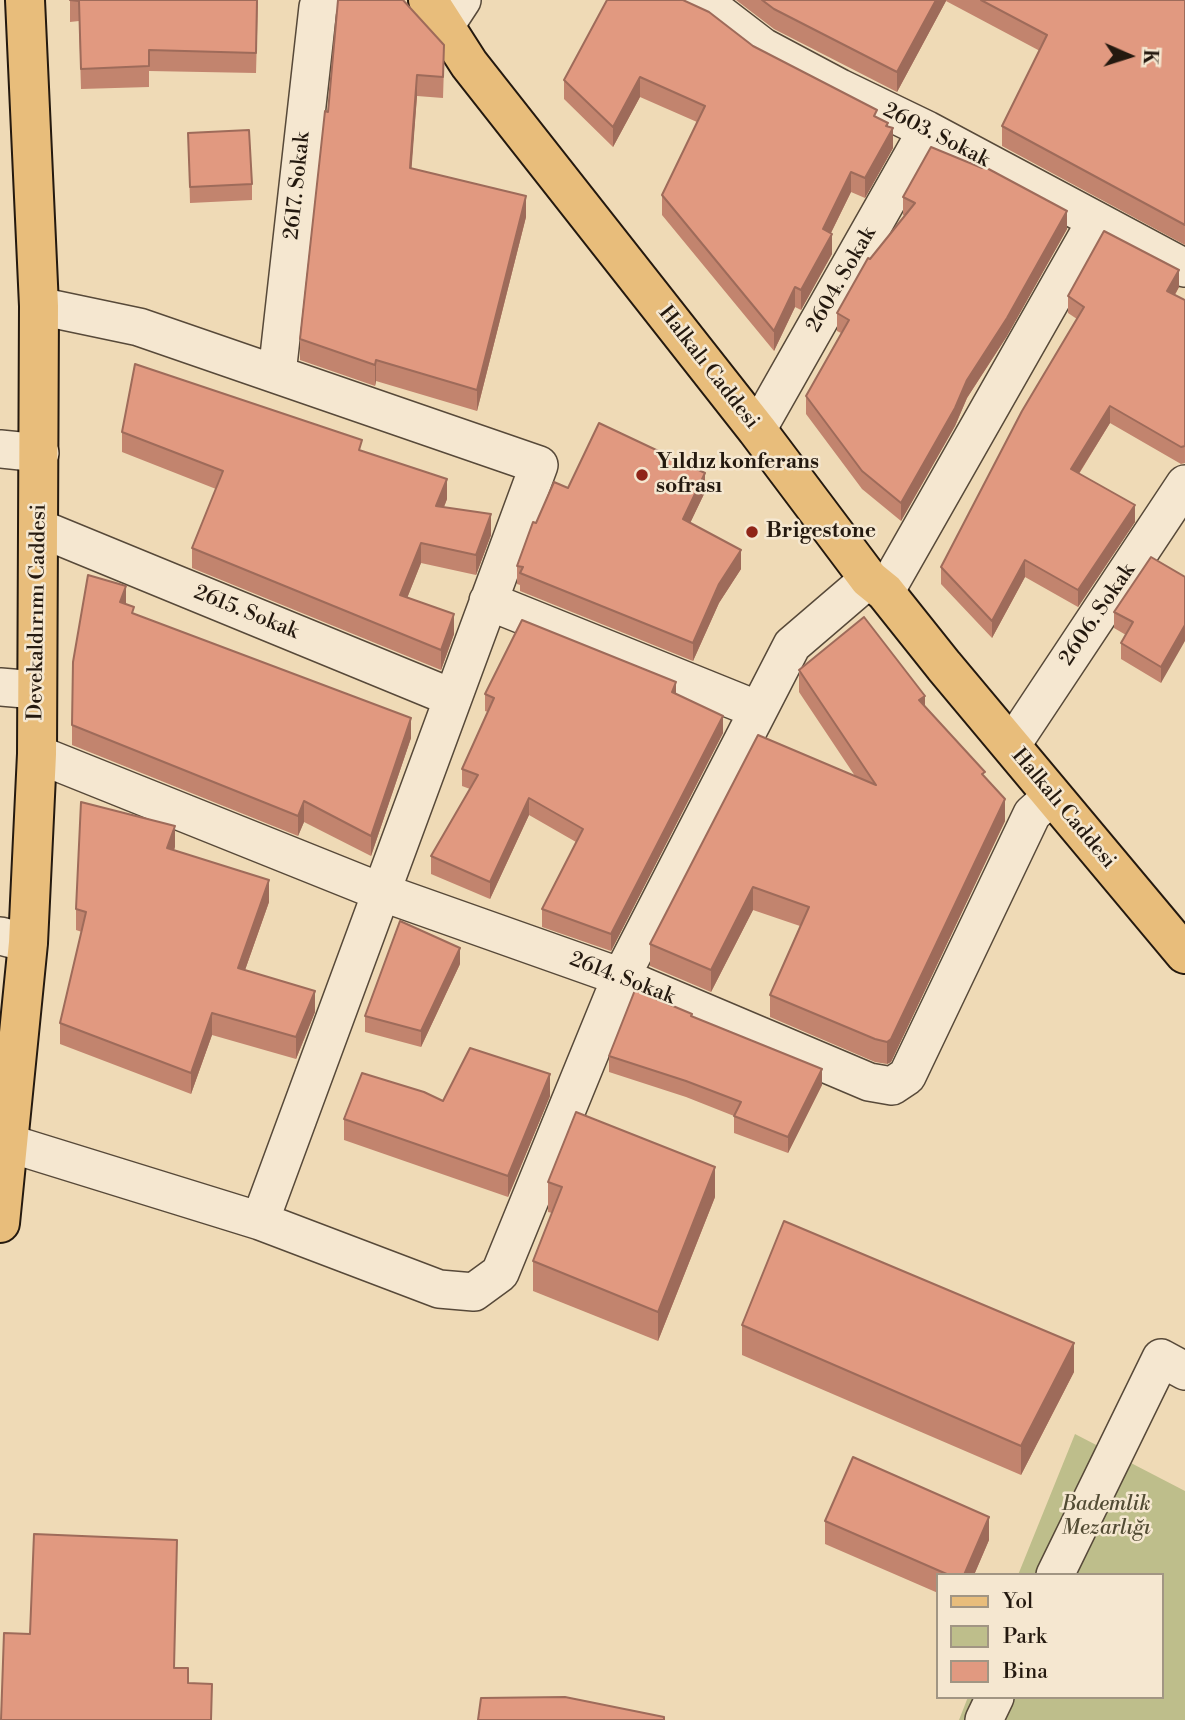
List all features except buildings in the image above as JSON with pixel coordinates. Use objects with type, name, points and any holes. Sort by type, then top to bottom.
[{"type":"main road","name":"Devekaldırımı Caddesi","points":[[0,1223],[8,1143],[14,939],[37,754],[18,689],[39,528],[40,453],[39,306],[25,0]]},
{"type":"main road","name":"Halkalı Caddesi","points":[[445,9],[469,64],[877,585],[1185,954]]},
{"type":"street","name":"2617. Sokak","points":[[277,374],[318,7],[323,0]]},
{"type":"street","name":"2603. Sokak","points":[[690,0],[720,14],[763,47],[927,130],[1185,268]]},
{"type":"street","name":"2604. Sokak","points":[[757,430],[927,130]]},
{"type":"street","points":[[8,1143],[260,1221],[439,1289],[474,1292],[500,1273],[621,977],[792,645],[877,585],[1096,221]]},
{"type":"street","points":[[39,306],[139,327],[539,466],[260,1221]]},
{"type":"street","points":[[0,449],[40,453]]},
{"type":"street","name":"2606. Sokak","points":[[1011,746],[1185,484]]},
{"type":"street","name":"2615. Sokak","points":[[39,528],[453,698]]},
{"type":"street","points":[[488,601],[758,710]]},
{"type":"street","name":"2614. Sokak","points":[[37,754],[381,892],[621,977],[869,1082],[892,1086],[907,1076],[1032,814],[1052,796]]},
{"type":"street","points":[[1056,1573],[1161,1357],[1185,1371]]},
{"type":"street","points":[[984,1720],[994,1699]]},
{"type":"green space","name":"Bademlik Mezarlığı","points":[[1075,1434],[1185,1491],[1185,1720],[959,1720],[967,1699],[1164,1699],[1164,1573],[1019,1573]]},
{"type":"place","name":"Yıldız konferans sofrası","points":[[642,475]]},
{"type":"place","name":"Brigestone","points":[[752,532]]}]
